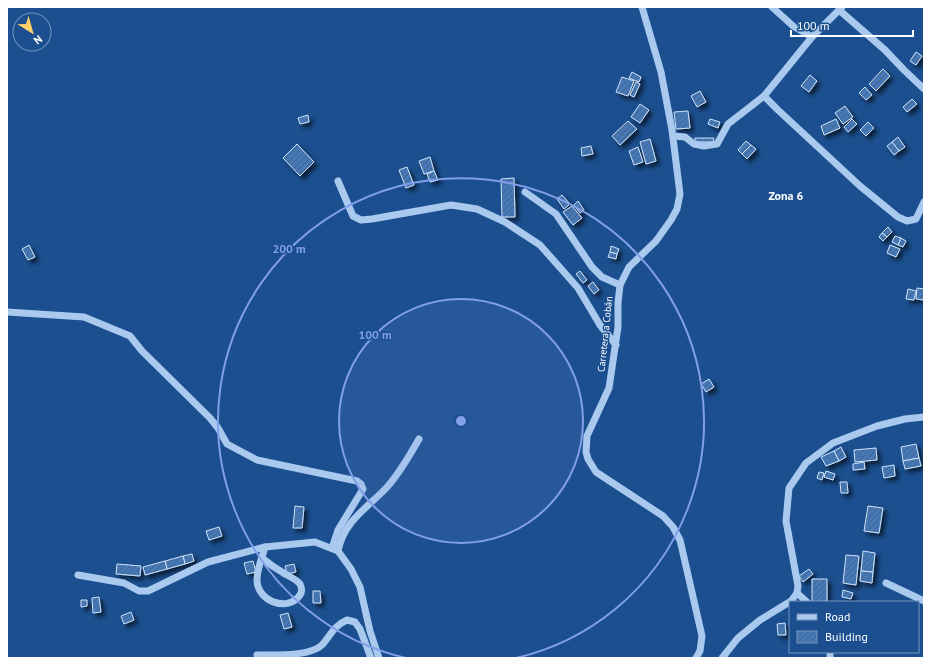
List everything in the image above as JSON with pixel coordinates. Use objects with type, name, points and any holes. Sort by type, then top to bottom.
[{"type":"street","name":"Carretera a Cobán","points":[[642,7],[661,72],[673,136],[680,194],[677,209],[671,220],[656,241],[629,267],[620,285],[618,327],[609,388],[587,436],[586,452],[596,472],[663,516],[673,527],[680,540],[702,636],[700,651],[696,658]]},
{"type":"street","points":[[772,7],[793,26],[812,37]]},
{"type":"street","points":[[673,136],[685,136],[694,144],[704,146],[717,144],[728,124],[764,96],[812,37],[840,9],[885,50],[924,89]]},
{"type":"street","points":[[764,96],[860,186],[898,217],[907,221],[916,219],[924,202]]},
{"type":"street","points":[[338,181],[354,216],[361,220],[451,205],[477,209],[505,222],[540,245],[578,288],[600,325],[616,345]]},
{"type":"street","points":[[525,192],[556,214],[592,267],[602,277],[620,285]]},
{"type":"street","points":[[7,312],[84,317],[130,336],[142,351],[210,418],[218,428],[227,444],[257,460],[357,481],[361,484],[363,489],[338,530],[335,550]]},
{"type":"street","points":[[790,601],[797,593],[798,586],[786,521],[789,488],[806,463],[833,443],[840,440],[877,426],[905,419],[924,417]]},
{"type":"street","points":[[335,550],[343,534],[354,518],[389,484],[410,456],[419,439]]},
{"type":"street","points":[[78,575],[124,583],[139,591],[148,591],[208,562],[265,547],[315,542],[335,550],[351,569],[360,587],[375,657]]},
{"type":"street","points":[[262,558],[282,572],[297,580],[301,586],[302,592],[292,603],[282,604],[270,601],[260,592],[257,582],[258,568],[265,547]]},
{"type":"street","points":[[886,583],[924,601]]},
{"type":"street","points":[[797,593],[806,601]]},
{"type":"street","points":[[722,658],[738,638],[760,620],[789,602]]},
{"type":"street","points":[[257,654],[270,655],[307,653],[316,650],[340,623],[347,620],[355,622],[375,657]]},
{"type":"building","points":[[916,52],[922,56],[916,65],[910,61]]},
{"type":"building","points":[[883,69],[890,76],[876,91],[869,84]]},
{"type":"building","points":[[632,72],[641,77],[639,82],[629,78]]},
{"type":"building","points":[[810,75],[817,81],[809,92],[801,86]]},
{"type":"building","points":[[622,77],[634,81],[628,96],[616,92]]},
{"type":"building","points":[[636,82],[640,84],[634,97],[630,95]]},
{"type":"building","points":[[865,87],[872,95],[866,100],[859,93]]},
{"type":"building","points":[[700,91],[706,102],[697,107],[691,96]]},
{"type":"building","points":[[912,99],[917,104],[907,112],[903,107]]},
{"type":"building","points":[[640,104],[649,110],[640,123],[631,117]]},
{"type":"building","points":[[845,106],[853,117],[843,124],[835,113]]},
{"type":"building","points":[[688,111],[690,128],[676,129],[674,112]]},
{"type":"building","points":[[308,115],[309,122],[300,124],[298,118]]},
{"type":"building","points":[[710,119],[720,122],[718,128],[708,124]]},
{"type":"building","points":[[836,119],[840,128],[824,135],[821,126]]},
{"type":"building","points":[[852,119],[857,124],[848,132],[844,127]]},
{"type":"building","points":[[628,121],[637,129],[620,145],[612,136]]},
{"type":"building","points":[[868,122],[874,128],[866,136],[860,130]]},
{"type":"building","points":[[898,137],[905,147],[899,151],[892,142]]},
{"type":"building","points":[[695,138],[714,138],[713,142],[695,142]]},
{"type":"building","points":[[650,139],[656,161],[646,164],[640,142]]},
{"type":"building","points":[[746,141],[751,145],[742,154],[738,150]]},
{"type":"building","points":[[892,142],[899,151],[894,155],[887,146]]},
{"type":"building","points":[[297,144],[314,162],[300,176],[283,158]]},
{"type":"building","points":[[751,145],[756,149],[747,159],[742,154]]},
{"type":"building","points":[[591,146],[593,154],[582,156],[581,148]]},
{"type":"building","points":[[638,147],[643,162],[634,165],[629,151]]},
{"type":"building","points":[[430,157],[434,171],[424,174],[419,161]]},
{"type":"building","points":[[407,167],[414,185],[406,188],[399,170]]},
{"type":"building","points":[[434,171],[438,180],[430,182],[427,174]]},
{"type":"building","points":[[514,178],[515,217],[502,217],[501,179]]},
{"type":"building","points":[[562,195],[570,204],[564,209],[557,199]]},
{"type":"building","points":[[578,201],[584,210],[580,213],[574,205]]},
{"type":"building","points":[[572,206],[582,218],[573,225],[563,212]]},
{"type":"building","points":[[888,227],[892,232],[887,237],[882,233]]},
{"type":"building","points":[[882,233],[887,237],[883,241],[879,237]]},
{"type":"building","points":[[895,236],[901,238],[898,245],[892,242]]},
{"type":"building","points":[[901,238],[906,241],[903,247],[898,245]]},
{"type":"building","points":[[29,245],[35,257],[28,260],[22,249]]},
{"type":"building","points":[[890,245],[900,249],[896,257],[887,253]]},
{"type":"building","points":[[611,246],[619,249],[617,254],[610,252]]},
{"type":"building","points":[[610,252],[617,254],[616,259],[608,257]]},
{"type":"building","points":[[580,271],[587,280],[583,283],[576,274]]},
{"type":"building","points":[[593,282],[599,290],[594,294],[588,286]]},
{"type":"building","points":[[917,288],[924,289],[924,300],[916,299]]},
{"type":"building","points":[[908,289],[916,291],[914,300],[906,299]]},
{"type":"building","points":[[709,379],[714,387],[706,392],[701,384]]},
{"type":"building","points":[[916,444],[919,458],[903,461],[901,447]]},
{"type":"building","points":[[841,447],[846,457],[839,461],[834,451]]},
{"type":"building","points":[[876,448],[877,460],[855,462],[854,450]]},
{"type":"building","points":[[834,451],[839,461],[826,466],[821,457]]},
{"type":"building","points":[[919,458],[921,466],[905,469],[903,461]]},
{"type":"building","points":[[864,462],[865,469],[853,470],[853,464]]},
{"type":"building","points":[[894,465],[895,476],[884,478],[882,467]]},
{"type":"building","points":[[826,471],[835,474],[833,480],[824,477]]},
{"type":"building","points":[[819,472],[824,473],[822,480],[817,478]]},
{"type":"building","points":[[840,482],[847,482],[848,493],[841,493]]},
{"type":"building","points":[[295,506],[304,507],[302,528],[293,528]]},
{"type":"building","points":[[868,506],[883,508],[879,533],[864,531]]},
{"type":"building","points":[[219,527],[222,536],[209,540],[206,531]]},
{"type":"building","points":[[863,551],[875,553],[873,572],[861,571]]},
{"type":"building","points":[[192,554],[194,561],[185,564],[183,556]]},
{"type":"building","points":[[846,555],[859,556],[856,585],[843,583]]},
{"type":"building","points":[[183,556],[185,564],[167,569],[165,561]]},
{"type":"building","points":[[165,561],[167,569],[145,575],[143,567]]},
{"type":"building","points":[[253,561],[256,572],[247,574],[244,563]]},
{"type":"building","points":[[117,564],[141,566],[140,576],[116,574]]},
{"type":"building","points":[[294,564],[296,572],[287,574],[285,566]]},
{"type":"building","points":[[809,569],[813,574],[803,582],[799,576]]},
{"type":"building","points":[[861,571],[873,572],[872,583],[860,581]]},
{"type":"building","points":[[812,579],[827,579],[827,601],[812,601]]},
{"type":"building","points":[[843,590],[853,593],[851,599],[842,597]]},
{"type":"building","points":[[313,591],[320,591],[321,603],[313,603]]},
{"type":"building","points":[[99,597],[101,612],[93,613],[92,598]]},
{"type":"building","points":[[81,600],[87,600],[87,606],[81,607]]},
{"type":"building","points":[[131,612],[134,620],[124,624],[121,616]]},
{"type":"building","points":[[288,613],[292,627],[284,629],[280,615]]},
{"type":"building","points":[[785,623],[786,635],[778,635],[777,624]]},
{"type":"district","name":"Zona 6","points":[[786,195]]}]
